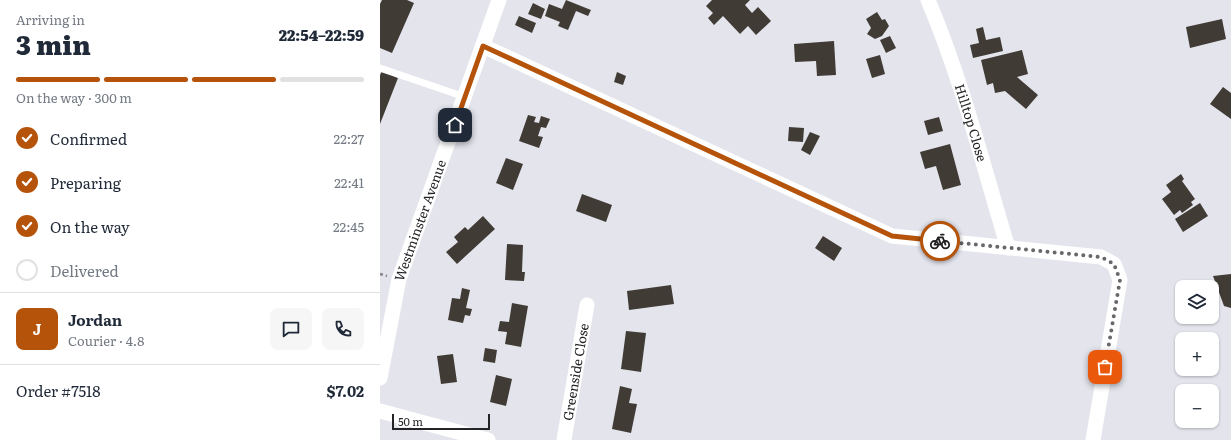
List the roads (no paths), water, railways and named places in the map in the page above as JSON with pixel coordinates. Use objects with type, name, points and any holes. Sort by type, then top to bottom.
[{"type":"street","name":"Westminster Avenue","points":[[380,378],[399,279],[499,0]]},
{"type":"street","name":"Hilltop Close","points":[[928,0],[943,35],[1008,248]]},
{"type":"street","points":[[483,46],[892,236],[1101,257],[1114,264],[1120,280],[1092,440]]},
{"type":"street","name":"Greenside Close","points":[[564,440],[587,305]]},
{"type":"street","points":[[380,411],[488,440]]},
{"type":"lane","points":[[380,68],[465,96]]}]
